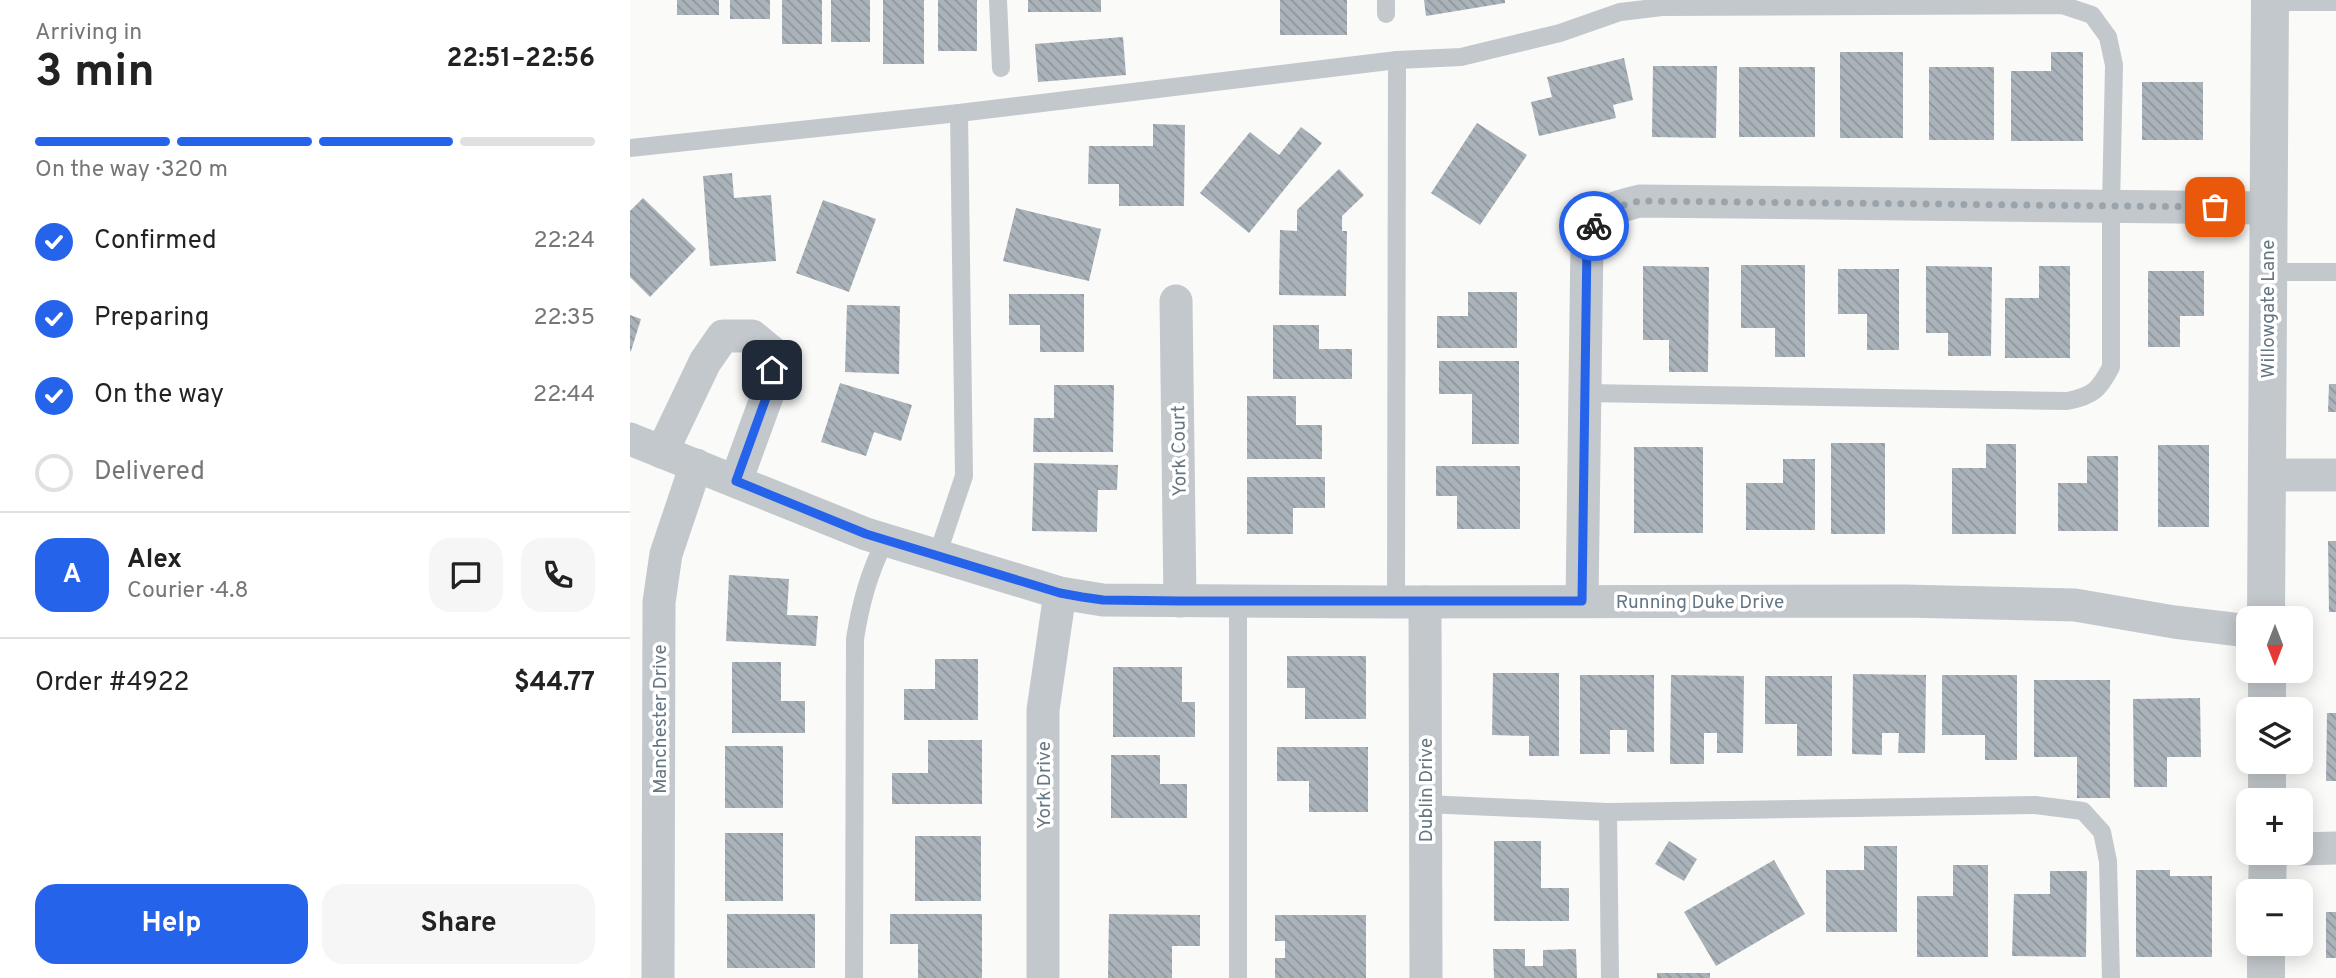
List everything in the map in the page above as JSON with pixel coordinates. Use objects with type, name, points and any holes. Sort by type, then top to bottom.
[{"type":"street","name":"Willowgate Lane","points":[[2266,606],[2270,1]]},
{"type":"street","points":[[1582,601],[1587,242],[1597,221],[1615,207],[1640,201],[2267,208]]},
{"type":"street","name":"York Court","points":[[1176,301],[1180,601]]},
{"type":"street","points":[[662,452],[705,362],[723,336],[752,336],[774,354],[770,387],[736,481]]},
{"type":"street","name":"Running Duke Drive","points":[[630,439],[885,540],[1060,593],[1103,600],[1904,601],[2075,605],[2236,629]]},
{"type":"street","name":"Manchester Drive","points":[[658,978],[659,602],[666,554],[696,465]]},
{"type":"street","points":[[2266,475],[2336,475]]},
{"type":"street","name":"York Drive","points":[[1042,978],[1044,710],[1060,593]]},
{"type":"street","name":"Dublin Drive","points":[[1410,602],[1425,804],[1426,978]]},
{"type":"street","points":[[2313,849],[2336,848]]},
{"type":"street","points":[[2266,956],[2266,978]]},
{"type":"lane","points":[[998,0],[1001,68]]},
{"type":"lane","points":[[2270,1],[2336,2]]},
{"type":"lane","points":[[630,148],[959,113],[1397,60],[1461,57],[1560,33],[1620,12],[1662,7],[2062,5],[2092,15],[2108,37],[2114,65],[2110,206],[2110,367],[2102,384],[2088,397],[2067,401],[1585,393]]},
{"type":"lane","points":[[1397,60],[1410,602]]},
{"type":"lane","points":[[937,556],[964,476],[959,113]]},
{"type":"lane","points":[[2267,272],[2336,272]]},
{"type":"lane","points":[[854,978],[855,639],[860,604],[885,540]]},
{"type":"lane","points":[[1238,601],[1238,978]]},
{"type":"lane","points":[[1425,804],[1608,812],[2035,804],[2083,811],[2102,832],[2108,861],[2111,978]]},
{"type":"lane","points":[[1608,812],[1610,978]]},
{"type":"building","points":[[677,0],[719,0],[719,15],[677,15]]},
{"type":"building","points":[[730,0],[770,0],[770,19],[730,19]]},
{"type":"building","points":[[782,0],[822,0],[822,44],[782,44]]},
{"type":"building","points":[[831,0],[870,0],[870,42],[831,42]]},
{"type":"building","points":[[883,0],[924,0],[924,64],[883,64]]},
{"type":"building","points":[[938,0],[977,0],[977,51],[938,51]]},
{"type":"building","points":[[1028,0],[1101,0],[1101,12],[1028,12]]},
{"type":"building","points":[[1280,0],[1347,0],[1347,35],[1280,35]]},
{"type":"building","points":[[1424,0],[1505,0],[1505,3],[1426,16]]},
{"type":"building","points":[[1123,37],[1126,75],[1038,82],[1035,44]]},
{"type":"building","points":[[1840,52],[1903,52],[1903,138],[1840,138]]},
{"type":"building","points":[[2051,52],[2083,52],[2083,141],[2011,141],[2011,71],[2051,71]]},
{"type":"building","points":[[1624,58],[1633,100],[1613,105],[1616,118],[1539,136],[1531,102],[1552,97],[1547,77]]},
{"type":"building","points":[[1653,66],[1717,66],[1716,138],[1652,137]]},
{"type":"building","points":[[1739,67],[1815,67],[1815,137],[1739,137]]},
{"type":"building","points":[[1929,67],[1994,67],[1994,140],[1929,140]]},
{"type":"building","points":[[2142,82],[2203,82],[2203,140],[2142,140]]},
{"type":"building","points":[[1477,123],[1527,155],[1480,225],[1431,193]]},
{"type":"building","points":[[1153,124],[1185,125],[1184,206],[1119,206],[1119,184],[1088,184],[1089,146],[1153,146]]},
{"type":"building","points":[[1301,127],[1322,143],[1249,233],[1200,193],[1250,132],[1279,155]]},
{"type":"building","points":[[1339,169],[1364,195],[1342,216],[1342,231],[1347,231],[1346,296],[1279,295],[1280,230],[1297,231],[1297,210]]},
{"type":"building","points":[[732,173],[734,198],[771,195],[776,261],[710,266],[703,176]]},
{"type":"building","points":[[643,198],[696,249],[650,297],[630,277],[630,211]]},
{"type":"building","points":[[823,200],[876,219],[849,292],[796,273]]},
{"type":"building","points":[[1016,208],[1101,229],[1089,281],[1003,261]]},
{"type":"building","points":[[1741,265],[1805,265],[1805,357],[1775,357],[1775,328],[1741,328]]},
{"type":"building","points":[[1643,266],[1709,267],[1708,372],[1669,372],[1669,340],[1643,340]]},
{"type":"building","points":[[1926,266],[1992,267],[1991,356],[1948,356],[1948,333],[1926,333]]},
{"type":"building","points":[[2039,266],[2070,266],[2070,358],[2005,358],[2005,298],[2039,298]]},
{"type":"building","points":[[1838,269],[1899,269],[1899,350],[1867,350],[1867,314],[1838,314]]},
{"type":"building","points":[[2148,271],[2204,271],[2204,316],[2180,316],[2180,347],[2148,347]]},
{"type":"building","points":[[1468,292],[1517,292],[1517,348],[1437,348],[1437,316],[1468,316]]},
{"type":"building","points":[[1009,294],[1084,294],[1084,352],[1040,352],[1040,325],[1009,325]]},
{"type":"building","points":[[847,305],[900,306],[899,374],[845,372]]},
{"type":"building","points":[[630,315],[641,319],[631,351],[630,351]]},
{"type":"building","points":[[1273,325],[1319,325],[1319,349],[1352,349],[1352,379],[1273,379]]},
{"type":"building","points":[[1439,361],[1519,361],[1519,444],[1472,444],[1472,394],[1439,394]]},
{"type":"building","points":[[840,383],[912,405],[901,441],[874,432],[866,456],[821,442]]},
{"type":"building","points":[[2329,384],[2336,384],[2336,412],[2328,412]]},
{"type":"building","points":[[1054,385],[1114,385],[1113,452],[1033,452],[1034,418],[1054,418]]},
{"type":"building","points":[[1247,396],[1296,396],[1296,425],[1322,425],[1322,459],[1247,459]]},
{"type":"building","points":[[1831,443],[1885,443],[1885,534],[1831,534]]},
{"type":"building","points":[[1986,444],[2016,444],[2016,534],[1952,534],[1952,468],[1986,468]]},
{"type":"building","points":[[2158,445],[2209,445],[2209,527],[2158,527]]},
{"type":"building","points":[[1634,447],[1703,447],[1703,533],[1634,533]]},
{"type":"building","points":[[2087,456],[2118,456],[2118,531],[2058,531],[2058,483],[2087,483]]},
{"type":"building","points":[[1783,459],[1815,459],[1815,530],[1746,530],[1746,483],[1783,483]]},
{"type":"building","points":[[1034,463],[1118,465],[1117,490],[1098,490],[1097,532],[1032,531]]},
{"type":"building","points":[[1436,466],[1520,466],[1520,529],[1457,529],[1457,496],[1436,496]]},
{"type":"building","points":[[1247,477],[1325,477],[1325,508],[1293,508],[1293,534],[1247,534]]},
{"type":"building","points":[[2328,541],[2336,541],[2336,612],[2329,612]]},
{"type":"building","points":[[729,575],[789,579],[787,615],[818,616],[816,646],[726,641]]},
{"type":"building","points":[[1287,656],[1366,656],[1366,719],[1305,719],[1305,688],[1287,688]]},
{"type":"building","points":[[935,659],[978,659],[978,720],[904,720],[904,689],[935,689]]},
{"type":"building","points":[[732,662],[781,662],[781,701],[805,701],[805,733],[732,733]]},
{"type":"building","points":[[1113,667],[1182,667],[1182,702],[1195,702],[1195,737],[1113,737]]},
{"type":"building","points":[[1493,673],[1559,673],[1559,756],[1529,756],[1529,736],[1492,735]]},
{"type":"building","points":[[1853,674],[1926,675],[1925,753],[1898,753],[1899,733],[1882,733],[1882,755],[1852,754]]},
{"type":"building","points":[[1580,675],[1654,675],[1654,752],[1627,752],[1627,730],[1610,730],[1610,754],[1580,754]]},
{"type":"building","points":[[1671,675],[1744,676],[1743,753],[1717,753],[1717,733],[1704,733],[1704,764],[1670,764]]},
{"type":"building","points":[[1942,675],[2017,675],[2017,760],[1985,760],[1985,735],[1942,735]]},
{"type":"building","points":[[1765,676],[1832,676],[1832,756],[1797,756],[1797,724],[1765,724]]},
{"type":"building","points":[[2034,680],[2110,680],[2110,798],[2077,798],[2077,757],[2034,757]]},
{"type":"building","points":[[2200,698],[2201,757],[2167,757],[2167,787],[2134,787],[2133,699]]},
{"type":"building","points":[[2327,713],[2336,713],[2336,781],[2326,781]]},
{"type":"building","points":[[928,740],[982,740],[982,804],[892,804],[892,773],[928,773]]},
{"type":"building","points":[[725,746],[783,746],[783,808],[725,808]]},
{"type":"building","points":[[1277,747],[1368,747],[1368,812],[1309,812],[1309,781],[1277,781]]},
{"type":"building","points":[[1111,755],[1160,755],[1160,784],[1187,784],[1187,818],[1111,818]]},
{"type":"building","points":[[725,833],[783,833],[783,901],[725,901]]},
{"type":"building","points":[[915,836],[981,836],[981,901],[915,901]]},
{"type":"building","points":[[1494,841],[1541,841],[1541,888],[1569,888],[1569,921],[1494,921]]},
{"type":"building","points":[[1669,841],[1697,859],[1684,881],[1655,864]]},
{"type":"building","points":[[1864,846],[1897,846],[1897,932],[1826,932],[1826,870],[1864,870]]},
{"type":"building","points":[[1774,860],[1805,914],[1716,966],[1684,912]]},
{"type":"building","points":[[1953,865],[1988,865],[1988,957],[1917,957],[1917,896],[1953,896]]},
{"type":"building","points":[[2136,870],[2170,870],[2170,876],[2212,876],[2212,957],[2136,957]]},
{"type":"building","points":[[2050,871],[2087,871],[2086,957],[2012,956],[2014,894],[2050,894]]},
{"type":"building","points":[[2326,912],[2336,912],[2336,958],[2326,958]]},
{"type":"building","points":[[727,914],[815,914],[815,968],[727,968]]},
{"type":"building","points":[[890,914],[982,914],[982,978],[918,978],[918,944],[890,944]]},
{"type":"building","points":[[1109,914],[1200,915],[1200,946],[1172,946],[1172,978],[1108,978]]},
{"type":"building","points":[[1275,915],[1366,915],[1366,978],[1275,978],[1275,958],[1285,958],[1285,941],[1275,941]]},
{"type":"building","points":[[1493,949],[1525,949],[1525,966],[1543,966],[1543,950],[1576,949],[1577,978],[1494,978]]},
{"type":"building","points":[[1657,973],[1710,973],[1710,978],[1657,978]]},
{"type":"way so far","points":[[1594,226],[1615,207],[1640,201],[2215,207]]},
{"type":"route","points":[[772,370],[770,387],[736,481],[866,534],[1060,593],[1103,600],[1582,601],[1587,242],[1594,226]]}]
